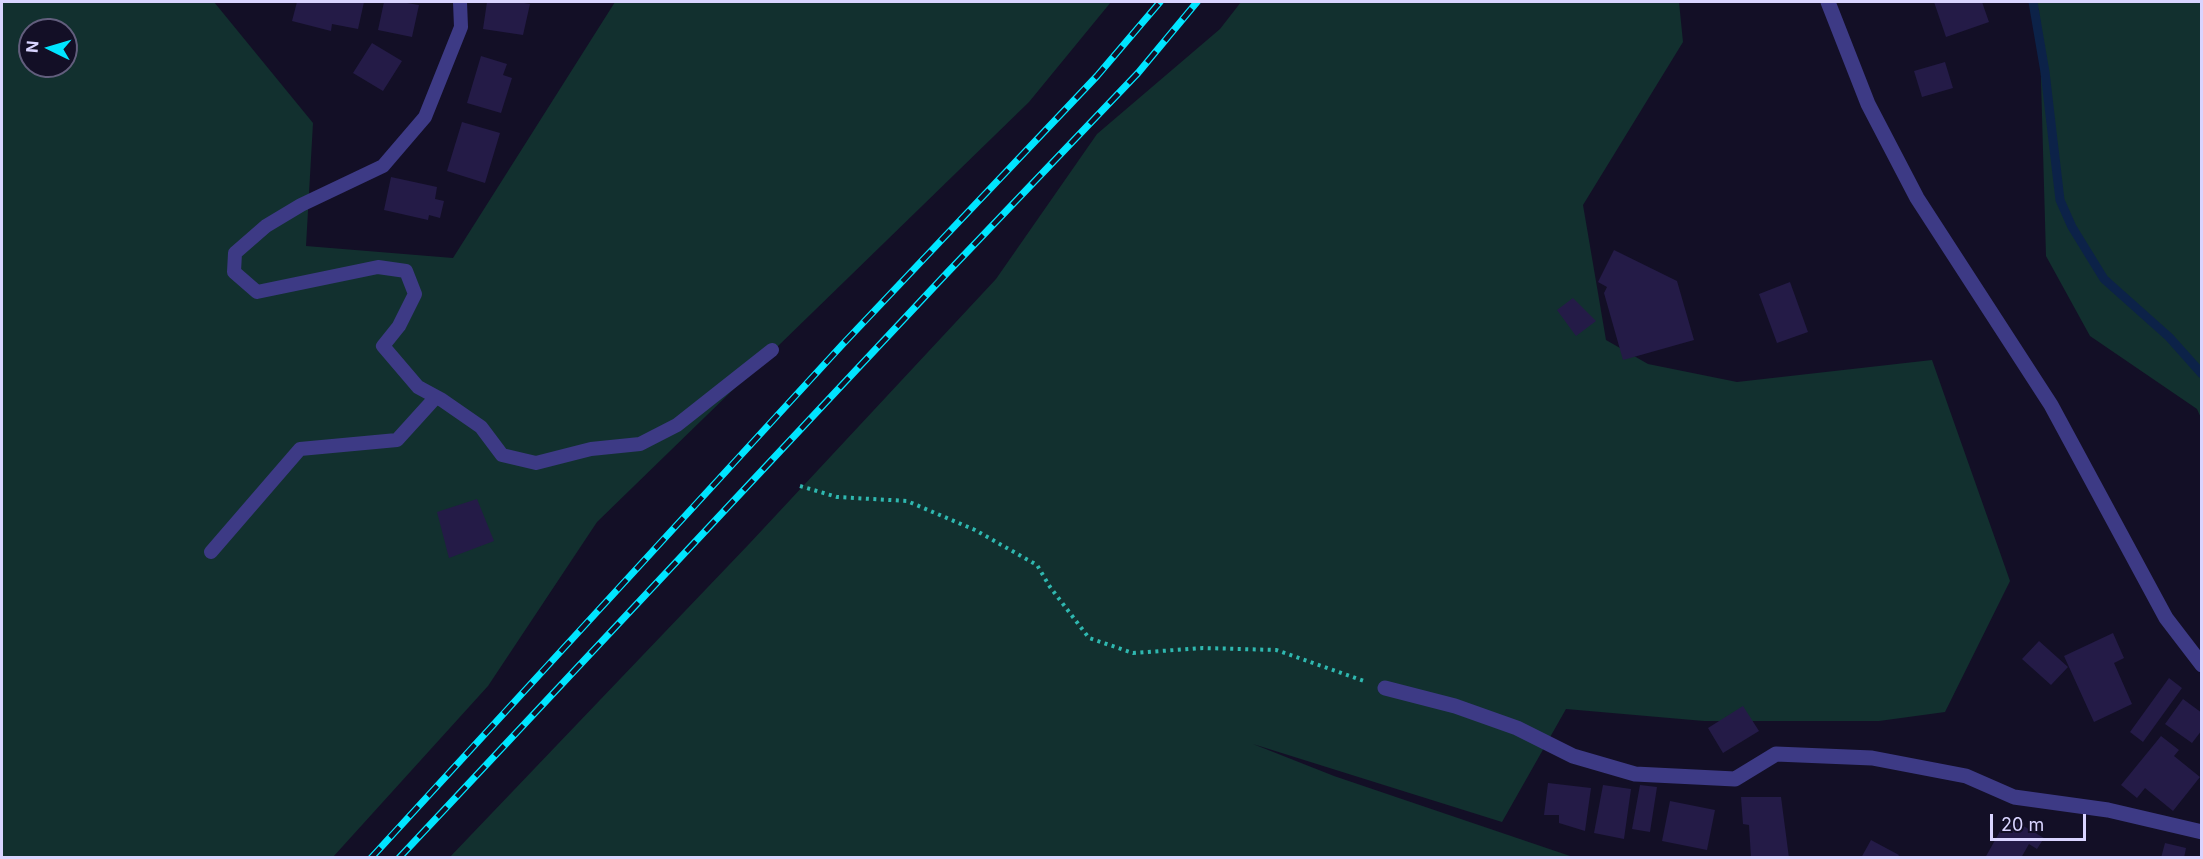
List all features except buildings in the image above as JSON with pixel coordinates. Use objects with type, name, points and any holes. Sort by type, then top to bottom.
[{"type":"street","points":[[1828,2],[1868,104],[1917,198],[2051,405],[2166,618],[2202,665]]},
{"type":"street","points":[[1385,688],[1455,706],[1517,728],[1573,756],[1635,774],[1735,779],[1776,754],[1872,758],[1966,776],[2014,797],[2108,810],[2202,832]]},
{"type":"lane","points":[[460,2],[461,27],[425,117],[383,166],[301,205],[266,226],[235,253],[234,272],[257,292],[378,267],[406,271],[415,294],[399,326],[383,346],[418,387],[481,427],[502,455],[536,463],[591,449],[640,444],[677,425],[772,350]]},
{"type":"lane","points":[[211,552],[300,449],[397,440],[436,397]]},
{"type":"path","points":[[800,486],[837,497],[907,501],[975,530],[1037,565],[1050,587],[1089,638],[1133,653],[1203,648],[1276,650],[1385,688]]},
{"type":"green space","points":[[2,2],[214,2],[313,123],[306,246],[453,258],[615,2],[1111,2],[1029,102],[597,522],[488,686],[333,857],[2,858]]},
{"type":"green space","points":[[1241,2],[1679,2],[1683,42],[1583,205],[1606,340],[1648,364],[1737,382],[1932,360],[2010,581],[1945,712],[1879,721],[1704,721],[1566,709],[1502,822],[1253,744],[1334,776],[1573,857],[449,858],[750,543],[996,279],[1097,134],[1220,29]]},
{"type":"green space","points":[[2035,2],[2201,2],[2201,418],[2197,409],[2090,336],[2046,256],[2039,10]]},
{"type":"waterway","points":[[2033,2],[2045,72],[2060,200],[2072,227],[2104,279],[2169,337],[2202,374]]},
{"type":"railway","points":[[371,858],[842,345],[1097,76],[1160,2]]},
{"type":"railway","points":[[399,858],[947,273],[1138,73],[1197,2]]}]
